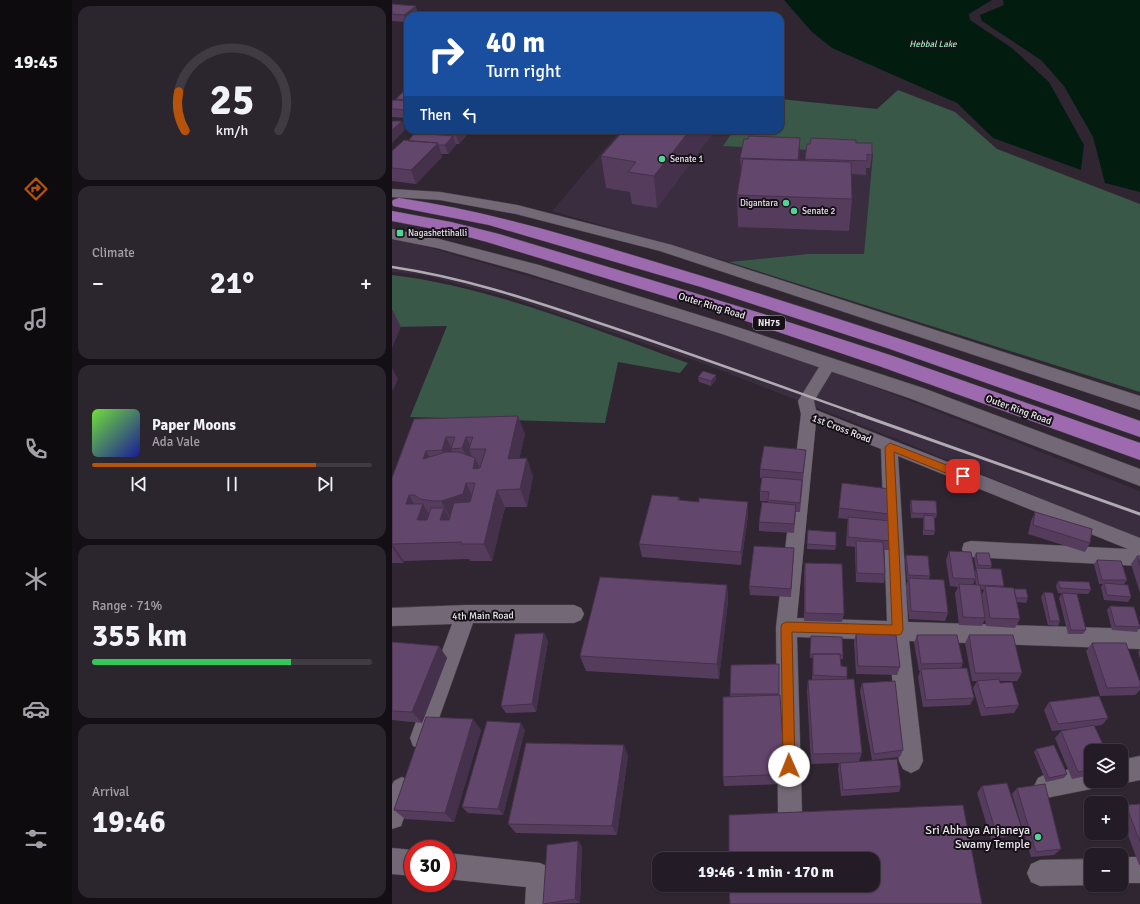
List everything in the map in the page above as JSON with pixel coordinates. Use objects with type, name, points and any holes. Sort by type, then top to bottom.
[{"type":"highway","name":"Outer Ring Road","points":[[392,202],[431,207],[508,224],[741,293],[895,343],[1140,428]]},
{"type":"highway","name":"Outer Ring Road","points":[[392,216],[429,222],[493,238],[750,316],[886,361],[1140,452]]},
{"type":"street","points":[[392,193],[440,196],[516,210],[666,248],[1140,403]]},
{"type":"street","points":[[392,234],[439,244],[533,269],[728,330],[916,393],[1140,478]]},
{"type":"street","points":[[809,414],[806,401],[829,363]]},
{"type":"street","name":"1st Cross Road","points":[[790,812],[786,627],[809,414],[1140,546]]},
{"type":"street","points":[[890,447],[898,630],[911,761]]},
{"type":"street","points":[[971,549],[1140,558]]},
{"type":"street","points":[[392,817],[466,614]]},
{"type":"street","name":"4th Main Road","points":[[392,617],[466,614],[574,614]]},
{"type":"street","points":[[786,627],[1140,639]]},
{"type":"street","points":[[1128,771],[1140,768]]},
{"type":"street","points":[[1046,786],[1084,778]]},
{"type":"street","points":[[392,861],[404,862]]},
{"type":"street","points":[[456,867],[540,876],[538,904]]},
{"type":"street","points":[[1128,870],[1140,870]]},
{"type":"street","points":[[1040,873],[1084,872]]},
{"type":"shaded area","points":[[898,90],[955,112],[997,149],[1140,204],[1140,392],[729,262],[808,254],[864,254],[873,153],[723,146],[731,134],[784,134],[784,99],[877,109]]},
{"type":"shaded area","points":[[784,99],[877,109],[864,254],[808,254],[729,262],[552,211],[618,134],[784,134]]},
{"type":"shaded area","points":[[392,239],[406,241],[598,296],[801,360],[911,401],[1140,491],[1140,539],[894,438],[699,362],[511,298],[423,275],[392,272]]},
{"type":"shaded area","points":[[392,275],[430,281],[505,299],[579,323],[688,363],[680,373],[618,362],[605,423],[410,417],[447,326],[392,327]]},
{"type":"water","name":"Hebbal Lake","points":[[784,0],[992,0],[969,14],[970,20],[1012,48],[1049,82],[1084,145],[1081,170],[993,138],[957,103],[832,48],[812,32]]},
{"type":"water","points":[[1003,0],[1140,0],[1140,192],[1105,183],[1093,137],[1064,86],[1041,60],[982,21],[980,15],[1004,5]]},
{"type":"building","points":[[392,4],[416,6],[408,12],[404,12],[404,15],[392,14]]},
{"type":"building","points":[[404,91],[404,100],[396,99]]},
{"type":"building","points":[[392,101],[404,101],[404,110],[392,109]]},
{"type":"building","points":[[392,121],[402,121],[392,130]]},
{"type":"building","points":[[414,134],[453,136],[445,145],[438,145],[438,143],[408,141]]},
{"type":"building","points":[[620,134],[687,134],[654,176],[628,172],[636,162],[601,156]]},
{"type":"building","points":[[749,136],[800,138],[798,160],[740,158],[744,139],[748,139]]},
{"type":"building","points":[[811,138],[856,140],[856,143],[872,143],[872,155],[867,154],[867,161],[805,159],[807,144],[810,144]]},
{"type":"building","points":[[404,140],[438,143],[411,170],[392,168],[392,151]]},
{"type":"building","points":[[743,159],[851,162],[852,199],[737,195]]},
{"type":"building","points":[[703,371],[716,375],[711,381],[698,377]]},
{"type":"building","points":[[518,416],[508,459],[527,458],[520,489],[497,490],[484,544],[461,544],[462,542],[392,544],[392,478],[414,419]],"holes":[[[446,437],[455,437],[451,449],[462,448],[466,437],[473,437],[469,449],[486,449],[480,468],[473,469],[475,458],[459,452],[446,452],[423,459],[426,451],[442,450]],[[466,483],[475,483],[470,502],[454,503],[449,520],[440,520],[444,508],[431,508],[427,520],[417,520],[423,504],[406,504],[409,495],[415,495],[420,499],[441,501],[463,494]]]},
{"type":"building","points":[[764,446],[806,450],[803,473],[760,469]]},
{"type":"building","points":[[762,477],[802,480],[800,503],[768,500],[769,492],[760,491]]},
{"type":"building","points":[[842,483],[890,489],[889,514],[839,508]]},
{"type":"building","points":[[652,495],[679,497],[678,500],[699,502],[699,498],[748,502],[741,552],[639,544]]},
{"type":"building","points":[[911,500],[936,501],[937,514],[912,513]]},
{"type":"building","points":[[762,502],[796,505],[794,524],[759,522]]},
{"type":"building","points":[[1035,512],[1092,529],[1090,543],[1033,525]]},
{"type":"building","points":[[924,515],[934,516],[935,531],[924,530]]},
{"type":"building","points":[[848,517],[892,521],[891,541],[848,537]]},
{"type":"building","points":[[808,530],[836,532],[836,546],[807,544]]},
{"type":"building","points":[[856,541],[883,542],[885,574],[857,573]]},
{"type":"building","points":[[754,546],[794,548],[791,589],[749,586]]},
{"type":"building","points":[[949,551],[971,552],[976,579],[953,578]]},
{"type":"building","points":[[976,553],[989,553],[992,566],[978,565]]},
{"type":"building","points":[[906,555],[928,556],[930,576],[908,575]]},
{"type":"building","points":[[1137,556],[1140,556],[1140,566]]},
{"type":"building","points":[[1097,560],[1121,561],[1127,580],[1102,580]]},
{"type":"building","points":[[805,563],[842,564],[844,614],[805,613]]},
{"type":"building","points":[[976,568],[1001,569],[1004,586],[979,585]]},
{"type":"building","points":[[600,577],[727,585],[717,664],[580,656]]},
{"type":"building","points":[[909,578],[944,580],[948,613],[911,611]]},
{"type":"building","points":[[1058,581],[1089,582],[1091,590],[1060,588]]},
{"type":"building","points":[[1104,583],[1128,585],[1131,597],[1107,595]]},
{"type":"building","points":[[959,584],[980,585],[985,618],[963,617]]},
{"type":"building","points":[[985,586],[1014,588],[1020,619],[990,618]]},
{"type":"building","points":[[1014,589],[1026,589],[1028,598],[1016,598]]},
{"type":"building","points":[[1044,592],[1053,593],[1060,621],[1050,621]]},
{"type":"building","points":[[1062,593],[1077,594],[1086,630],[1071,630]]},
{"type":"building","points":[[1110,606],[1134,607],[1140,627],[1115,626]]},
{"type":"building","points":[[544,633],[532,704],[501,706],[515,634]]},
{"type":"building","points":[[856,633],[896,635],[900,667],[858,666]]},
{"type":"building","points":[[917,635],[957,635],[963,663],[921,664]]},
{"type":"building","points":[[969,635],[1013,635],[1022,673],[975,673]]},
{"type":"building","points":[[811,636],[842,637],[843,655],[810,654]]},
{"type":"building","points":[[392,642],[439,646],[412,712],[392,711]]},
{"type":"building","points":[[1092,643],[1126,643],[1140,682],[1140,687],[1107,688]]},
{"type":"building","points":[[813,654],[840,654],[841,666],[847,667],[847,677],[813,675]]},
{"type":"building","points":[[779,664],[779,694],[730,694],[731,665]]},
{"type":"building","points":[[967,668],[974,698],[926,700],[921,669]]},
{"type":"building","points":[[854,679],[862,753],[813,754],[808,680]]},
{"type":"building","points":[[999,679],[1000,683],[1012,682],[1019,705],[985,708],[977,681]]},
{"type":"building","points":[[895,681],[903,750],[874,754],[862,683]]},
{"type":"building","points":[[780,695],[785,774],[723,777],[723,697]]},
{"type":"building","points":[[1099,696],[1108,718],[1058,724],[1049,702]]},
{"type":"building","points":[[426,717],[473,719],[445,813],[394,810]]},
{"type":"building","points":[[487,721],[521,723],[498,809],[462,807]]},
{"type":"building","points":[[1094,725],[1103,744],[1084,744],[1084,771],[1078,772],[1061,731]]},
{"type":"building","points":[[526,743],[624,745],[612,826],[508,824]]},
{"type":"building","points":[[1054,745],[1067,774],[1049,778],[1036,749]]},
{"type":"building","points":[[897,759],[901,786],[843,790],[840,763]]},
{"type":"building","points":[[1007,783],[1022,829],[996,833],[982,786]]},
{"type":"building","name":"Sri Abhaya Anjaneya Swamy Temple","points":[[1045,784],[1061,849],[1036,852],[1017,788]]},
{"type":"building","points":[[1140,804],[1140,842],[1128,810],[1128,805]]},
{"type":"building","points":[[963,805],[982,904],[730,904],[729,892],[880,892],[880,852],[729,852],[729,815]]},
{"type":"building","points":[[578,841],[575,899],[543,904],[547,845]]},
{"type":"railway","points":[[392,267],[467,282],[541,304],[658,343],[861,415]]},
{"type":"railway","points":[[858,414],[1140,514]]},
{"type":"place","name":"Senate 1","points":[[662,159]]},
{"type":"place","name":"Digantara","points":[[786,203]]},
{"type":"place","name":"Senate 2","points":[[794,211]]},
{"type":"place","name":"Nagashettihalli","points":[[400,233]]},
{"type":"place","name":"Sri Abhaya Anjaneya Swamy Temple","points":[[1038,837]]},
{"type":"route","points":[[789,766],[786,627],[898,630],[890,447],[963,476]]}]
